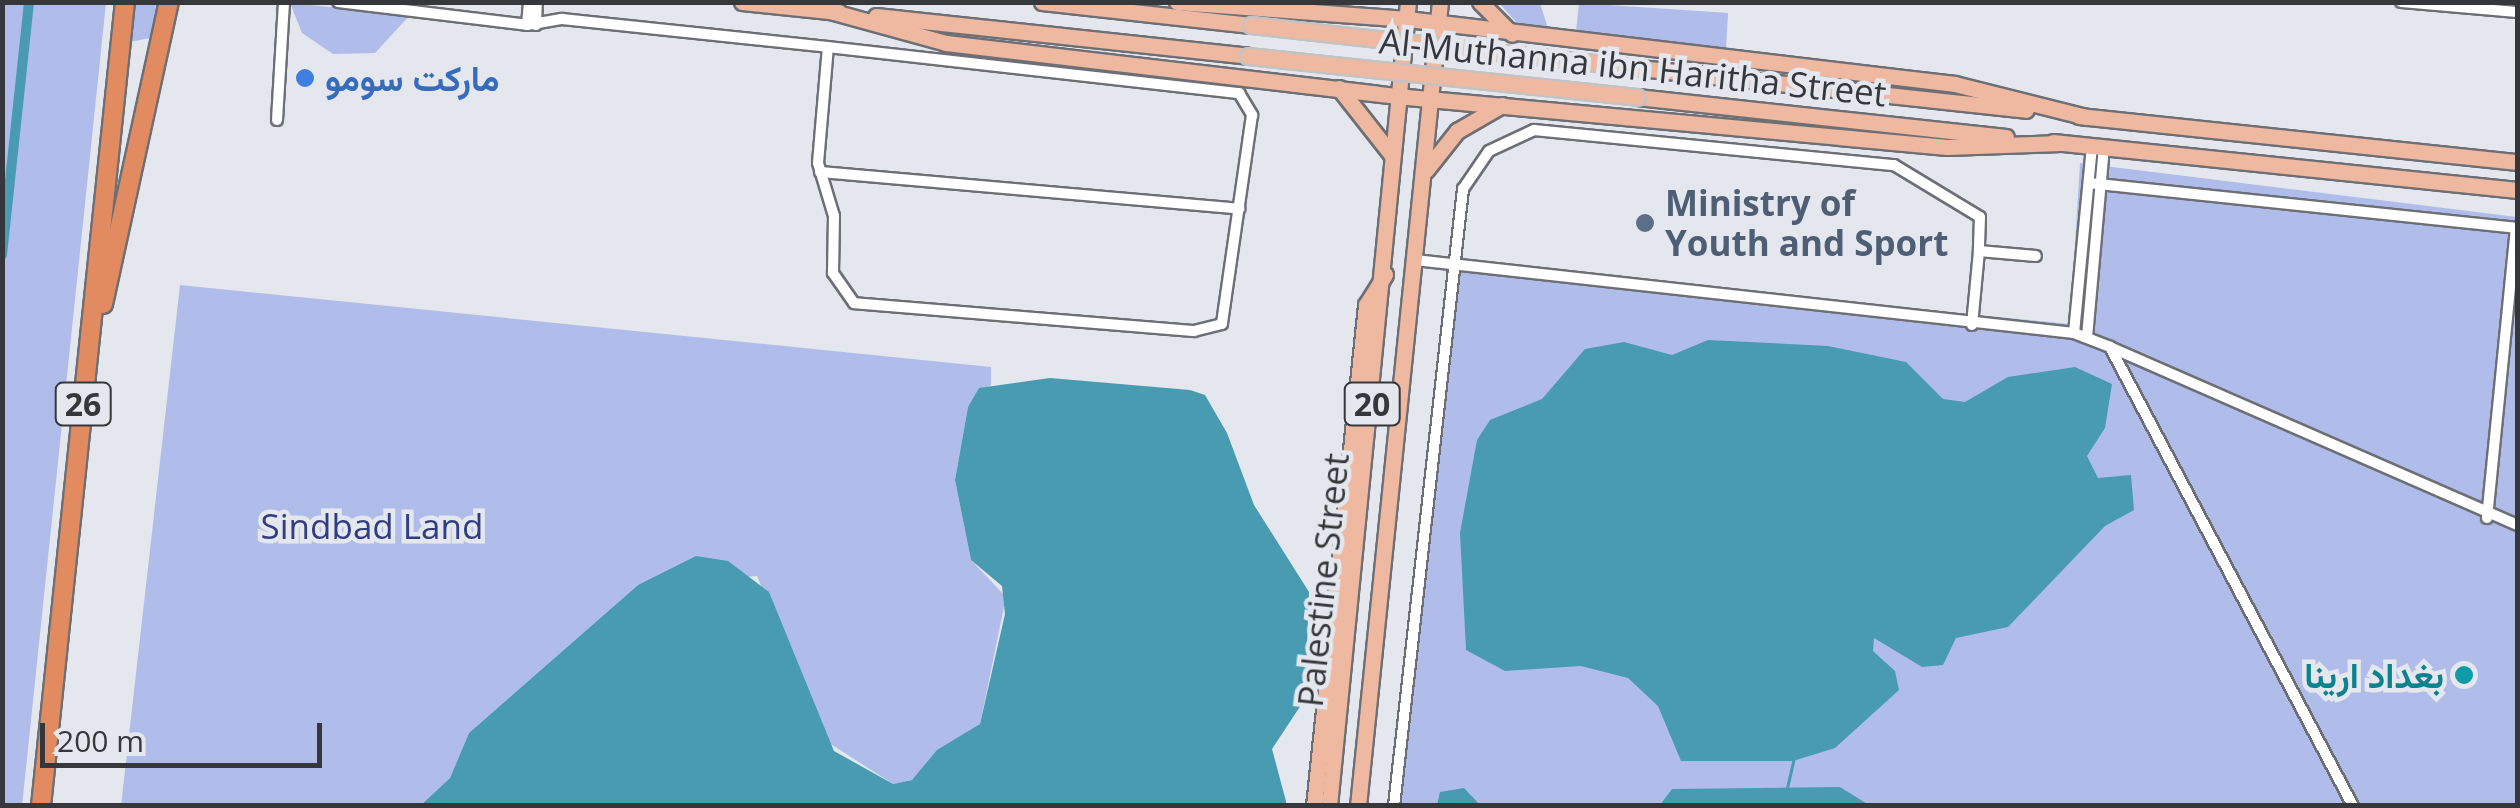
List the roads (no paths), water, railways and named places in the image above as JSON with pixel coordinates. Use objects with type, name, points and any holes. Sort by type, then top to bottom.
[{"type":"highway","name":"26","points":[[41,806],[126,2]]},
{"type":"highway","points":[[86,378],[169,2]]},
{"type":"main road","name":"Al-Muthanna ibn Haritha Street","points":[[742,2],[2518,190]]},
{"type":"main road","name":"Al-Muthanna ibn Haritha Street","points":[[1042,2],[2518,162]]},
{"type":"main road","points":[[1176,2],[1337,14],[1408,11],[1438,22],[1512,34],[1955,84],[2086,117]]},
{"type":"main road","points":[[1337,14],[1368,2]]},
{"type":"main road","name":"Palestine Street","points":[[1358,806],[1440,2]]},
{"type":"main road","points":[[1480,2],[1512,34]]},
{"type":"main road","points":[[830,11],[946,43],[1396,96],[1947,147],[2062,142]]},
{"type":"main road","name":"Palestine Street","points":[[1329,806],[1391,221],[1396,96],[1408,11]]},
{"type":"main road","points":[[1339,88],[1384,136],[1394,168]]},
{"type":"main road","points":[[1424,174],[1458,131],[1504,104]]},
{"type":"main road","points":[[1391,221],[1406,214],[1418,225]]},
{"type":"main road","points":[[1314,806],[1366,305],[1385,274]]},
{"type":"main road","points":[[1343,528],[1356,557]]},
{"type":"street","points":[[277,120],[284,2]]},
{"type":"street","points":[[338,2],[532,25],[562,19],[828,47],[1238,94],[1252,115],[1222,324],[1212,330],[854,304],[833,273],[834,216],[820,172],[828,47]]},
{"type":"street","points":[[529,2],[532,25]]},
{"type":"street","points":[[532,25],[538,2]]},
{"type":"street","points":[[2401,2],[2518,12]]},
{"type":"street","points":[[1394,806],[1463,189],[1488,150],[1534,130],[1894,166],[1980,217],[1972,325]]},
{"type":"street","points":[[2074,333],[2098,146]]},
{"type":"street","points":[[820,172],[1238,209]]},
{"type":"street","points":[[2094,183],[2516,228],[2487,518]]},
{"type":"street","points":[[2087,337],[2094,183]]},
{"type":"street","points":[[1979,250],[2036,256]]},
{"type":"street","points":[[1415,260],[1972,325],[2074,333],[2487,518],[2518,525]]},
{"type":"street","points":[[2110,347],[2352,806]]},
{"type":"waterway","points":[[2,255],[29,2]]},
{"type":"waterway","points":[[1787,788],[1793,761]]},
{"type":"place","name":"ماركت سومو","points":[[305,78]]},
{"type":"place","name":"Ministry of Youth and Sport","points":[[1645,223]]},
{"type":"place","name":"بغداد ارينا","points":[[2464,675]]},
{"type":"park label","name":"Sindbad Land","points":[[372,526]]}]
